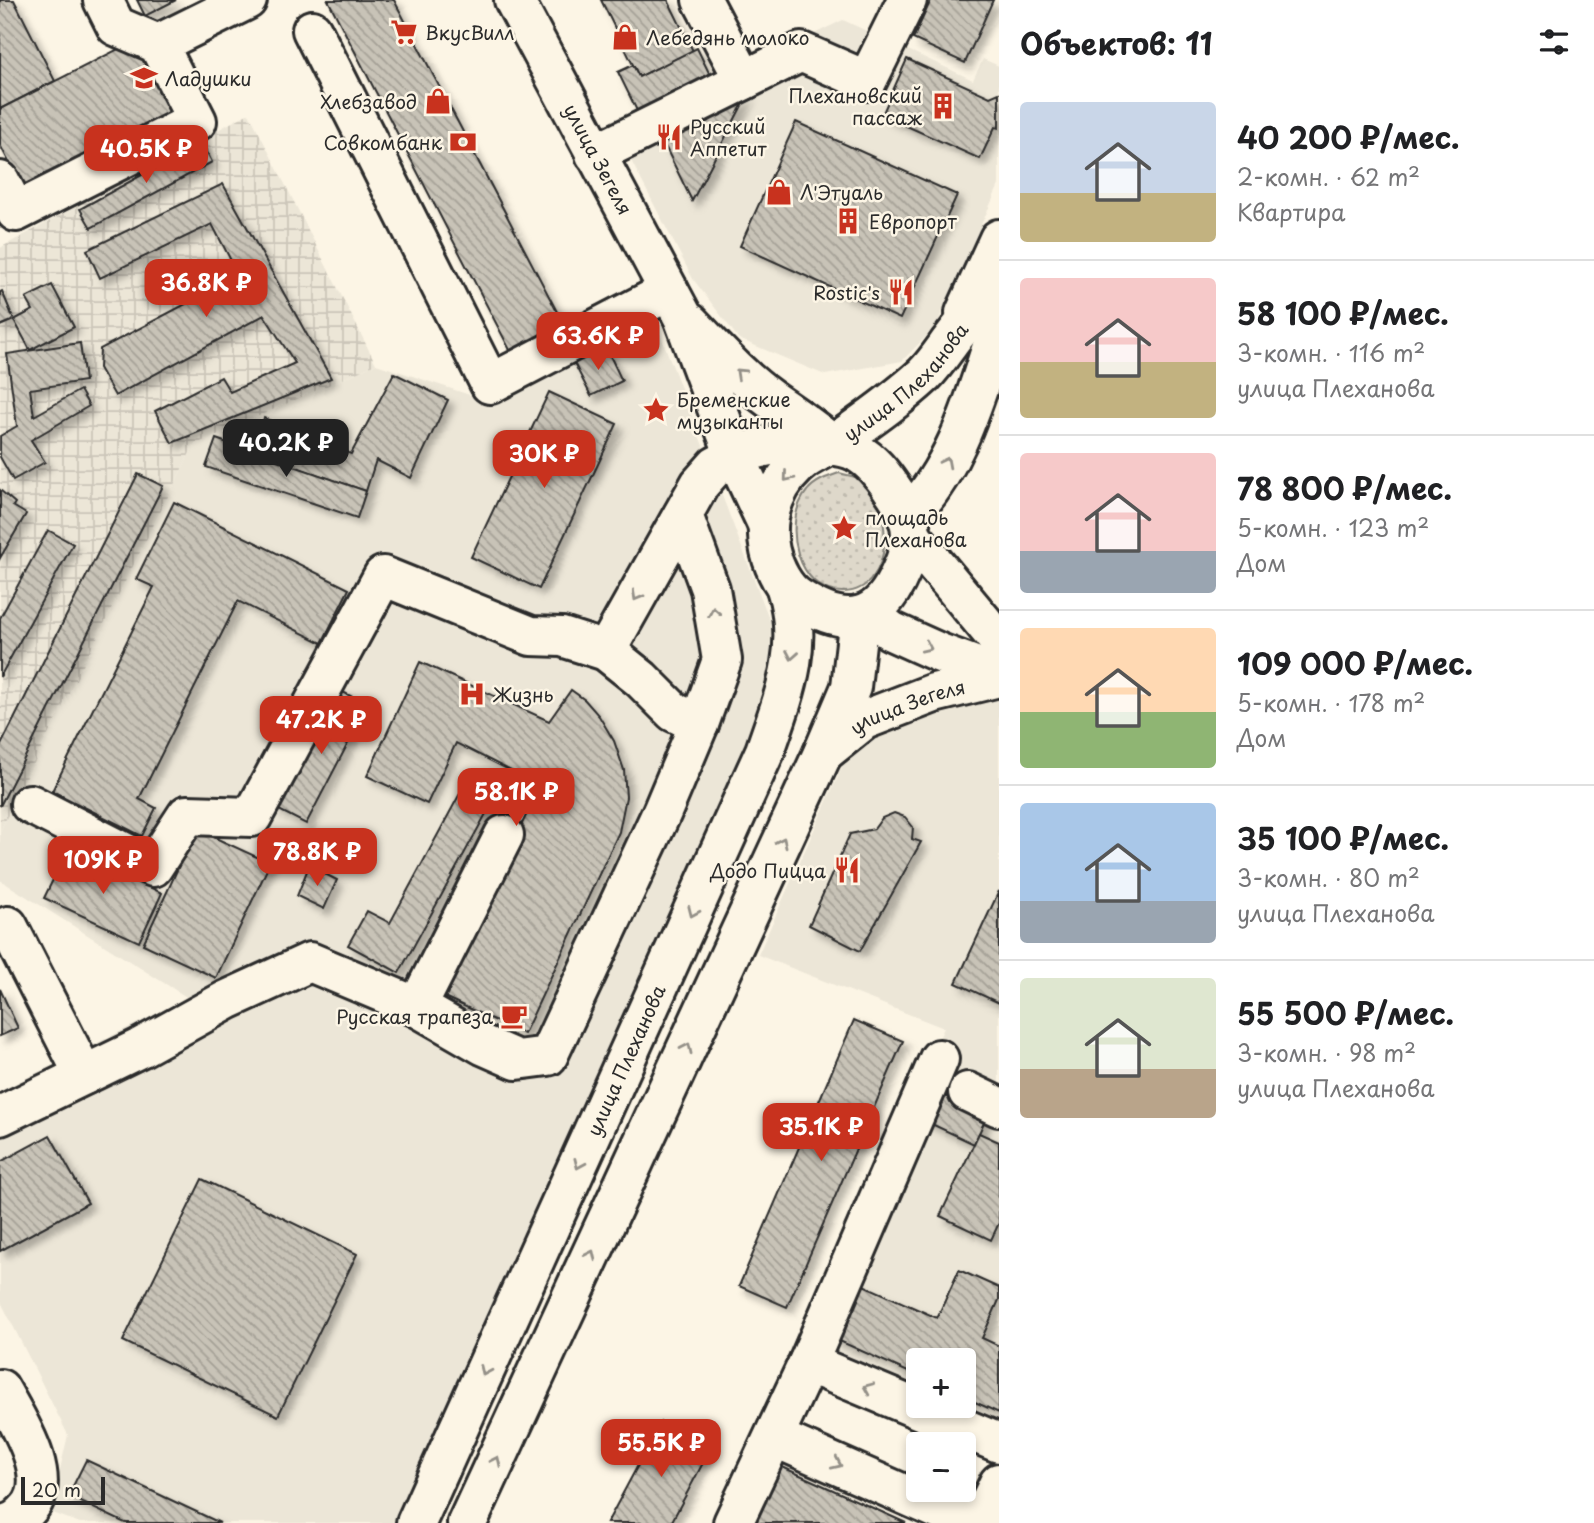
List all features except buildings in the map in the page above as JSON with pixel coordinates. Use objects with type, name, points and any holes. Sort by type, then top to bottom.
[{"type":"main road","points":[[0,181],[16,212],[197,121],[158,44],[117,26],[103,0]]},
{"type":"main road","points":[[158,44],[247,0]]},
{"type":"main road","name":"улица Зегеля","points":[[514,0],[676,304],[735,456],[768,526]]},
{"type":"main road","points":[[702,0],[744,80]]},
{"type":"main road","points":[[595,154],[801,52],[867,81],[907,0]]},
{"type":"main road","points":[[312,30],[490,384],[676,304]]},
{"type":"main road","points":[[954,337],[999,239]]},
{"type":"main road","name":"улица Плеханова","points":[[831,445],[927,372],[999,279]]},
{"type":"main road","name":"улица Зегеля","points":[[676,304],[740,374],[831,445]]},
{"type":"main road","name":"улица Плеханова","points":[[909,526],[935,485],[954,446],[972,404],[999,325]]},
{"type":"main road","points":[[606,651],[708,474],[716,466],[735,456],[765,446],[793,442],[847,447],[869,460],[891,486],[909,526],[999,641]]},
{"type":"main road","points":[[831,445],[807,458],[793,470],[784,480],[772,505],[768,526],[771,555],[786,588],[797,598],[832,615],[863,614],[879,607],[893,588],[906,560],[909,526]]},
{"type":"main road","points":[[0,1116],[141,1048],[227,1000],[310,962],[417,1007],[483,1045],[517,1060],[548,1056],[662,811],[699,724],[722,660],[710,589],[682,515]]},
{"type":"main road","points":[[30,804],[153,867],[187,816],[252,817],[383,576],[531,636],[562,637],[606,651],[641,679],[674,712],[699,724]]},
{"type":"main road","name":"улица Плеханова","points":[[415,1523],[765,751],[781,705],[795,648],[794,618],[786,588]]},
{"type":"main road","points":[[467,1523],[823,753],[851,687],[863,614]]},
{"type":"main road","name":"улица Зегеля","points":[[863,614],[891,631],[999,676]]},
{"type":"main road","name":"улица Зегеля","points":[[823,753],[864,720],[934,694],[999,676]]},
{"type":"main road","points":[[417,1007],[504,835]]},
{"type":"main road","points":[[8,926],[85,1075]]},
{"type":"main road","points":[[733,1523],[808,1363],[939,1059]]},
{"type":"main road","points":[[808,1363],[999,1443]]},
{"type":"main road","points":[[0,1389],[28,1441],[38,1471],[35,1502],[17,1521],[9,1523]]},
{"type":"main road","points":[[775,1437],[970,1523]]},
{"type":"main road","points":[[980,1523],[999,1483]]},
{"type":"shaded area","points":[[843,20],[973,80],[983,59],[999,66],[999,185],[936,326],[902,361],[825,375],[739,339],[693,279],[615,130]]},
{"type":"shaded area","points":[[249,113],[376,364],[194,445],[0,831],[0,248]]},
{"type":"shaded area","points":[[653,315],[781,650],[771,698],[403,1523],[80,1523],[50,1512],[68,1435],[0,1300],[0,1091],[188,998],[0,880],[0,831],[194,445],[376,364],[482,399]]},
{"type":"shaded area","points":[[839,473],[860,479],[871,491],[884,525],[881,562],[873,577],[861,588],[844,592],[828,590],[815,581],[798,554],[795,537],[799,504],[807,491],[817,482]]},
{"type":"shaded area","points":[[999,696],[999,1436],[957,1418],[976,1418],[976,1348],[906,1348],[906,1397],[790,1348],[944,1028],[758,955],[852,745],[904,711]]},
{"type":"place","name":"ВкусВилл","points":[[404,32]]},
{"type":"place","name":"Лебедянь молоко","points":[[625,37]]},
{"type":"place","name":"Ладушки","points":[[144,78]]},
{"type":"place","name":"Хлебзавод","points":[[438,101]]},
{"type":"place","name":"Плехановский пассаж","points":[[943,106]]},
{"type":"place","name":"Русский Аппетит","points":[[669,137]]},
{"type":"place","name":"Совкомбанк","points":[[463,142]]},
{"type":"place","name":"Л'Этуаль","points":[[779,192]]},
{"type":"place","name":"Европорт","points":[[848,221]]},
{"type":"place","name":"Rostic's","points":[[901,292]]},
{"type":"place","name":"Бременские музыканты","points":[[656,410]]},
{"type":"place","name":"площадь Плеханова","points":[[844,528]]},
{"type":"place","name":"Жизнь","points":[[472,694]]},
{"type":"place","name":"Додо Пицца","points":[[847,870]]},
{"type":"place","name":"Русская трапеза","points":[[514,1016]]}]
